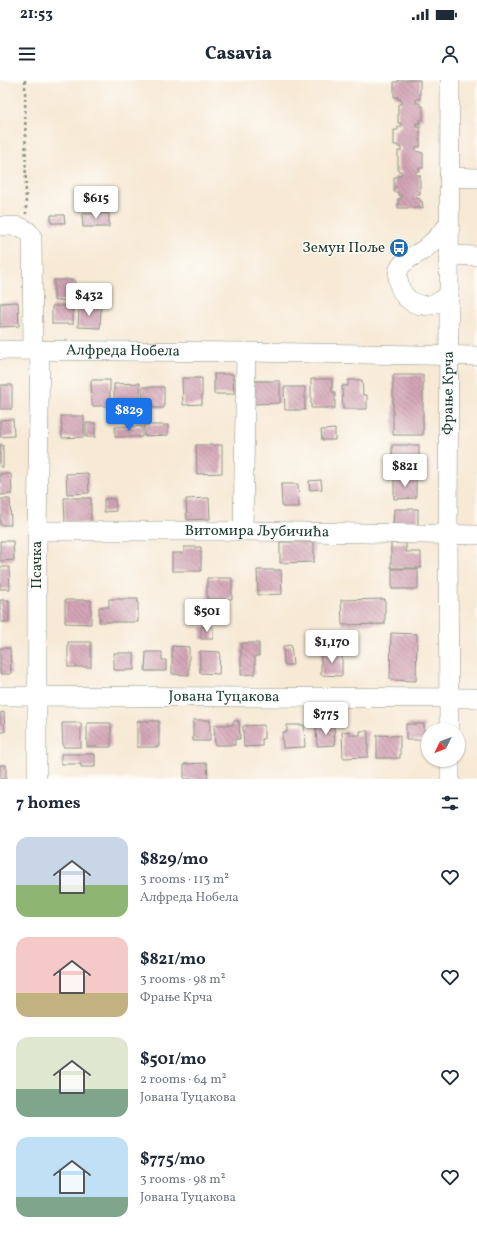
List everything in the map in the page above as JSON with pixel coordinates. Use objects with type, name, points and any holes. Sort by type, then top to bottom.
[{"type":"street","name":"Фрање Крча","points":[[449,723],[448,535],[450,80]]},
{"type":"street","points":[[449,178],[477,178]]},
{"type":"street","points":[[449,292],[441,300],[431,305],[418,305],[410,302],[404,295],[399,283],[398,273],[402,264],[424,250],[450,224]]},
{"type":"street","points":[[0,226],[16,226],[26,229]]},
{"type":"street","name":"Псачка","points":[[26,229],[30,232],[32,237],[36,350],[37,779]]},
{"type":"street","points":[[449,255],[477,256]]},
{"type":"street","name":"Алфреда Нобела","points":[[0,350],[477,356]]},
{"type":"street","points":[[243,531],[246,352]]},
{"type":"street","name":"Витомира Љубичића","points":[[37,531],[243,531],[477,535]]},
{"type":"street","name":"Јована Туцакова","points":[[0,696],[477,698]]},
{"type":"street","points":[[450,767],[450,779]]},
{"type":"path","points":[[25,80],[26,229]]},
{"type":"building","points":[[398,80],[420,80],[420,99],[416,99],[416,103],[420,103],[420,106],[423,106],[423,120],[419,120],[420,123],[416,123],[416,127],[420,127],[420,147],[416,147],[416,151],[423,153],[423,168],[419,168],[420,171],[416,171],[416,175],[420,175],[420,194],[416,194],[416,198],[422,201],[423,208],[398,208],[398,199],[401,199],[401,195],[398,195],[398,192],[394,192],[394,177],[401,175],[401,171],[398,171],[398,151],[401,151],[401,147],[394,145],[394,130],[398,130],[398,127],[401,127],[401,123],[398,123],[398,104],[401,104],[401,99],[394,97],[394,82],[398,82]]},
{"type":"building","points":[[109,213],[109,227],[83,227],[82,214]]},
{"type":"building","points":[[51,215],[64,215],[65,223],[51,223]]},
{"type":"building","points":[[54,280],[75,280],[75,300],[54,301]]},
{"type":"building","points":[[18,302],[19,326],[0,327],[0,303]]},
{"type":"building","points":[[52,306],[73,306],[73,324],[52,324]]},
{"type":"building","points":[[79,306],[101,308],[100,328],[78,327]]},
{"type":"building","points":[[214,374],[233,374],[234,394],[214,394]]},
{"type":"building","points":[[393,375],[423,375],[423,435],[393,435]]},
{"type":"building","points":[[182,378],[202,378],[202,404],[183,405]]},
{"type":"building","points":[[311,379],[332,379],[332,392],[335,392],[335,408],[311,408]]},
{"type":"building","points":[[91,380],[110,380],[110,406],[92,406]]},
{"type":"building","points":[[348,380],[362,380],[363,395],[367,395],[367,409],[343,409],[342,386],[348,386]]},
{"type":"building","points":[[254,381],[280,381],[280,403],[254,404]]},
{"type":"building","points":[[140,383],[140,409],[114,409],[114,384]]},
{"type":"building","points":[[0,385],[12,385],[12,409],[0,409]]},
{"type":"building","points":[[142,387],[164,387],[164,408],[143,408]]},
{"type":"building","points":[[284,387],[305,387],[305,410],[285,410]]},
{"type":"building","points":[[61,416],[84,416],[84,437],[62,438]]},
{"type":"building","points":[[13,419],[14,436],[0,437],[0,420]]},
{"type":"building","points":[[86,423],[95,423],[95,437],[86,437]]},
{"type":"building","points":[[144,425],[168,425],[168,435],[144,436]]},
{"type":"building","points":[[142,426],[142,437],[115,437],[115,427]]},
{"type":"building","points":[[335,429],[335,440],[322,440],[321,430]]},
{"type":"building","points":[[0,445],[3,445],[3,467],[0,467]]},
{"type":"building","points":[[196,445],[222,445],[222,473],[197,474]]},
{"type":"building","points":[[392,445],[419,445],[419,469],[392,469]]},
{"type":"building","points":[[88,473],[89,493],[67,494],[66,474]]},
{"type":"building","points":[[0,474],[11,474],[12,494],[0,495]]},
{"type":"building","points":[[394,478],[416,478],[416,498],[394,499]]},
{"type":"building","points":[[321,480],[322,489],[310,490],[309,481]]},
{"type":"building","points":[[281,484],[298,484],[299,507],[282,507]]},
{"type":"building","points":[[64,498],[91,498],[91,523],[65,523]]},
{"type":"building","points":[[209,498],[210,519],[187,520],[186,499]]},
{"type":"building","points":[[0,499],[10,499],[11,525],[0,525]]},
{"type":"building","points":[[104,499],[115,499],[116,511],[104,512]]},
{"type":"building","points":[[394,509],[418,509],[418,528],[393,528]]},
{"type":"building","points":[[0,541],[13,541],[14,560],[0,561]]},
{"type":"building","points":[[280,542],[314,542],[314,562],[280,563]]},
{"type":"building","points":[[391,543],[406,543],[406,552],[421,552],[421,568],[391,568]]},
{"type":"building","points":[[184,547],[201,547],[201,571],[172,571],[172,553],[184,553]]},
{"type":"building","points":[[0,567],[9,567],[10,589],[0,589]]},
{"type":"building","points":[[392,569],[418,569],[418,589],[392,589]]},
{"type":"building","points":[[257,570],[281,570],[282,594],[258,595]]},
{"type":"building","points":[[207,578],[232,578],[232,599],[207,599]]},
{"type":"building","points":[[109,599],[138,599],[138,622],[99,622],[99,607],[109,607]]},
{"type":"building","points":[[385,599],[385,624],[342,625],[341,600]]},
{"type":"building","points":[[0,600],[9,600],[9,622],[0,622]]},
{"type":"building","points":[[65,600],[91,600],[91,624],[65,623]]},
{"type":"building","points":[[201,627],[213,627],[213,639],[201,639]]},
{"type":"building","points":[[391,633],[417,634],[416,681],[390,680]]},
{"type":"building","points":[[68,642],[91,642],[91,667],[68,667]]},
{"type":"building","points":[[241,643],[259,643],[259,656],[255,656],[255,674],[241,675]]},
{"type":"building","points":[[291,645],[293,665],[284,665],[283,646]]},
{"type":"building","points":[[172,646],[189,647],[189,675],[172,674]]},
{"type":"building","points":[[0,648],[10,648],[11,674],[0,674]]},
{"type":"building","points":[[200,651],[220,652],[219,674],[200,673]]},
{"type":"building","points":[[146,652],[162,652],[162,660],[166,660],[166,671],[145,671]]},
{"type":"building","points":[[321,652],[342,652],[342,676],[321,675]]},
{"type":"building","points":[[114,653],[134,653],[134,670],[114,670]]},
{"type":"building","points":[[4,712],[5,732],[0,732],[0,713]]},
{"type":"building","points":[[193,720],[210,720],[210,741],[193,741]]},
{"type":"building","points":[[137,721],[159,721],[159,747],[137,747]]},
{"type":"building","points":[[233,721],[239,721],[240,739],[235,739],[235,745],[215,745],[214,725],[233,725]]},
{"type":"building","points":[[62,723],[81,723],[81,747],[63,747]]},
{"type":"building","points":[[87,723],[111,723],[111,747],[87,747]]},
{"type":"building","points":[[406,724],[421,724],[421,740],[406,740]]},
{"type":"building","points":[[264,725],[264,739],[262,739],[262,746],[244,747],[243,726]]},
{"type":"building","points":[[287,725],[304,725],[305,747],[283,748],[282,733],[287,732]]},
{"type":"building","points":[[334,725],[335,745],[317,746],[316,726]]},
{"type":"building","points":[[350,731],[350,735],[360,735],[360,731],[368,731],[368,757],[343,758],[342,732]]},
{"type":"building","points":[[377,735],[400,736],[400,758],[377,758]]},
{"type":"building","points":[[61,754],[95,754],[95,767],[81,767],[81,764],[61,764]]},
{"type":"building","points":[[207,763],[208,779],[184,779],[184,764]]},
{"type":"building","points":[[0,765],[6,765],[6,779],[0,779]]},
{"type":"place","name":"Земун Поље","points":[[399,248]]}]
